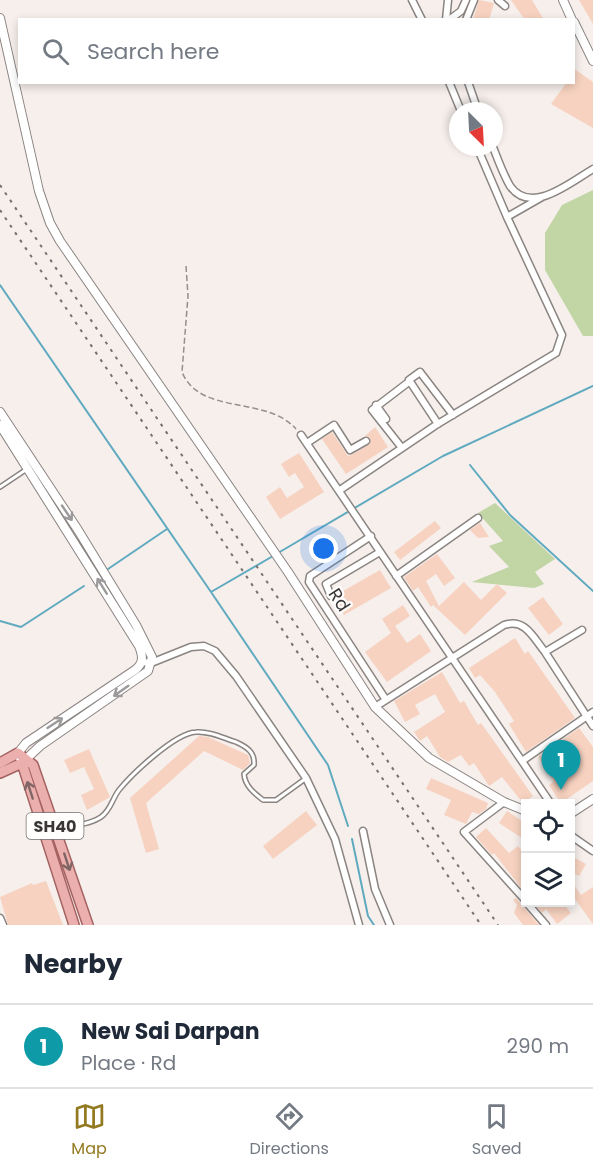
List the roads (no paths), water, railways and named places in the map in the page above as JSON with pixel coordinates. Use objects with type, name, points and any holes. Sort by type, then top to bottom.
[{"type":"main road","points":[[0,763],[18,753],[25,761],[0,773]]},
{"type":"main road","name":"SH40","points":[[25,761],[33,765],[88,925]]},
{"type":"main road","name":"SH40","points":[[25,761],[74,925]]},
{"type":"street","points":[[412,0],[421,18]]},
{"type":"street","points":[[448,0],[448,18]]},
{"type":"street","points":[[451,18],[460,11],[466,0]]},
{"type":"street","points":[[467,18],[474,0]]},
{"type":"street","points":[[498,0],[505,6]]},
{"type":"street","points":[[563,0],[572,18]]},
{"type":"street","points":[[0,18],[39,191],[50,223],[288,572],[375,707],[429,758],[504,802],[521,809]]},
{"type":"street","points":[[575,25],[593,61]]},
{"type":"street","points":[[450,84],[457,102]]},
{"type":"street","points":[[469,84],[475,102]]},
{"type":"street","points":[[340,490],[438,424],[556,353],[562,335],[481,156]]},
{"type":"street","points":[[496,156],[509,184],[519,195],[532,199],[542,197]]},
{"type":"street","points":[[507,217],[593,169]]},
{"type":"street","points":[[402,448],[372,410],[410,381],[410,377],[420,372],[453,415]]},
{"type":"street","points":[[410,381],[438,424]]},
{"type":"street","points":[[376,405],[386,419]]},
{"type":"street","points":[[0,412],[78,530],[136,625],[151,652],[152,663],[148,671],[40,746],[25,761]]},
{"type":"street","points":[[307,443],[334,424],[350,450],[366,441]]},
{"type":"street","points":[[0,425],[139,646],[142,662]]},
{"type":"street","points":[[301,435],[347,499],[396,576],[548,799]]},
{"type":"street","points":[[396,576],[478,518]]},
{"type":"street","name":"Rd","points":[[371,536],[310,576],[309,582],[386,700]]},
{"type":"street","points":[[331,596],[326,584],[380,552]]},
{"type":"street","points":[[375,707],[452,657],[515,622],[523,624],[545,652],[593,726]]},
{"type":"street","points":[[545,652],[582,630]]},
{"type":"street","points":[[142,662],[152,663],[191,646],[204,646],[215,651],[236,676],[306,778],[335,839],[359,925]]},
{"type":"street","points":[[18,753],[35,736],[131,674],[142,662]]},
{"type":"street","points":[[522,761],[593,712]]},
{"type":"street","points":[[575,811],[593,799]]},
{"type":"street","points":[[504,802],[464,832],[521,896]]},
{"type":"street","points":[[363,831],[375,890],[390,925]]},
{"type":"street","points":[[575,838],[593,850]]},
{"type":"street","points":[[530,907],[546,925]]},
{"type":"street","points":[[0,918],[3,925]]},
{"type":"lane","points":[[0,487],[28,468]]},
{"type":"lane","points":[[56,828],[99,818],[108,811],[122,787],[169,743],[183,734],[209,733],[247,747],[252,754],[254,765],[244,774],[245,780],[252,791],[263,800],[276,800],[306,778]]},
{"type":"waterway","points":[[0,285],[211,592],[273,556]]},
{"type":"waterway","points":[[278,553],[443,456],[593,386]]},
{"type":"waterway","points":[[470,465],[510,515],[593,591]]},
{"type":"waterway","points":[[108,569],[167,529]]},
{"type":"waterway","points":[[0,621],[21,627],[84,586]]},
{"type":"waterway","points":[[211,592],[328,765],[348,826]]},
{"type":"waterway","points":[[352,839],[368,916],[374,925]]},
{"type":"railway","points":[[0,185],[498,925]]},
{"type":"railway","points":[[0,210],[481,925]]},
{"type":"place","name":"New Sai Darpan","points":[[561,790]]}]
